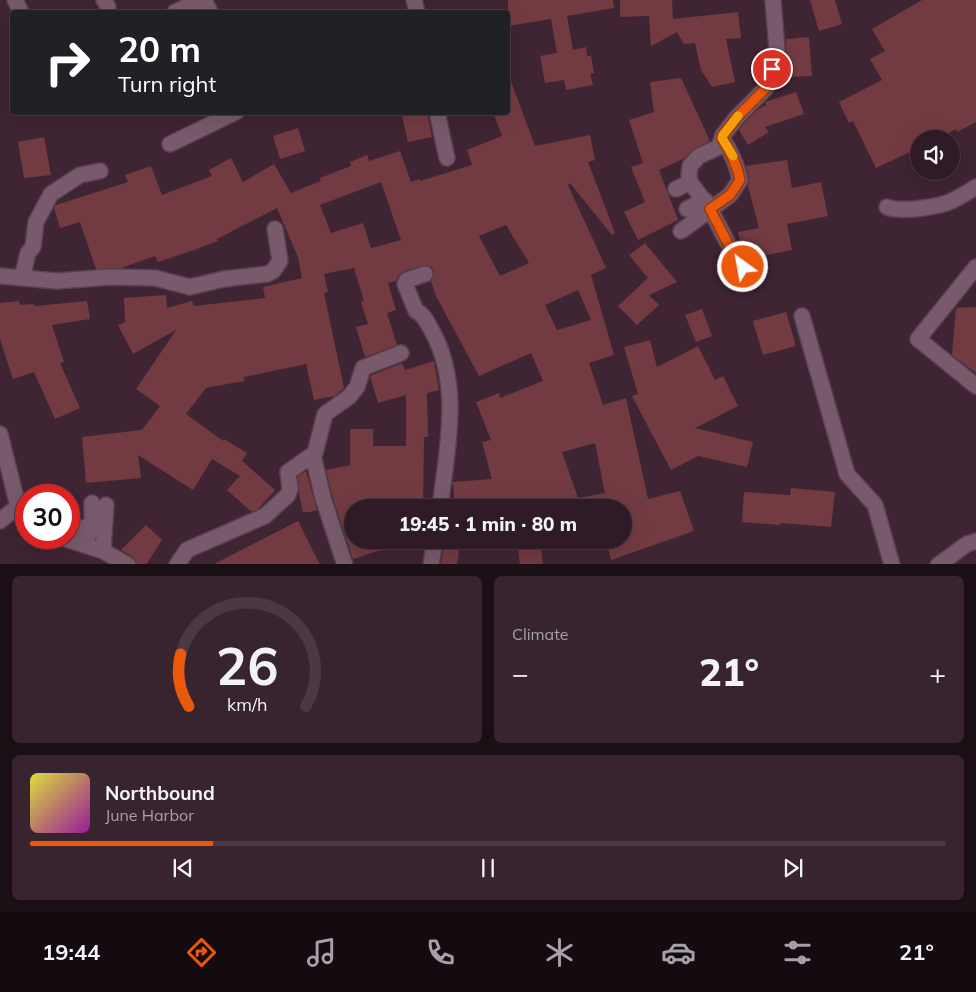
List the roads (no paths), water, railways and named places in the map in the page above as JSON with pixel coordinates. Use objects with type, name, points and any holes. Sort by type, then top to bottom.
[{"type":"street","points":[[180,10],[202,0]]},
{"type":"street","points":[[743,267],[735,257],[707,205],[690,182],[690,166],[699,156],[718,147],[723,135],[738,116],[766,88],[777,50],[773,0]]},
{"type":"street","points":[[170,144],[230,115]]},
{"type":"street","points":[[438,115],[446,158]]},
{"type":"street","points":[[687,209],[707,205],[730,195],[740,180],[733,154],[722,138]]},
{"type":"street","points":[[22,278],[28,252],[33,247],[36,222],[51,194],[80,175],[100,171]]},
{"type":"street","points":[[676,190],[690,182]]},
{"type":"street","points":[[887,207],[895,210],[940,206],[976,187]]},
{"type":"street","points":[[681,230],[707,205]]},
{"type":"street","points":[[0,276],[57,282],[111,277],[154,278],[190,287],[224,279],[267,274],[273,271],[280,261],[275,229]]},
{"type":"street","points":[[976,267],[918,339],[976,386]]},
{"type":"street","points":[[425,274],[408,280],[406,284],[416,311],[419,311],[425,319],[434,335],[447,369],[451,399],[441,499]]},
{"type":"street","points":[[802,316],[847,474],[874,505],[892,564]]},
{"type":"street","points":[[177,564],[187,550],[264,516],[288,495],[290,489],[288,472],[315,453],[326,414],[349,397],[356,386],[363,368],[401,353]]},
{"type":"street","points":[[0,434],[15,487]]},
{"type":"street","points":[[313,455],[323,498],[345,564]]},
{"type":"street","points":[[86,545],[92,520],[99,504],[103,551]]},
{"type":"street","points":[[0,522],[15,515]]},
{"type":"street","points":[[80,527],[89,530]]},
{"type":"street","points":[[938,564],[967,544],[976,541]]},
{"type":"street","points":[[80,543],[103,551],[128,564]]},
{"type":"street","points":[[431,564],[434,549]]}]
